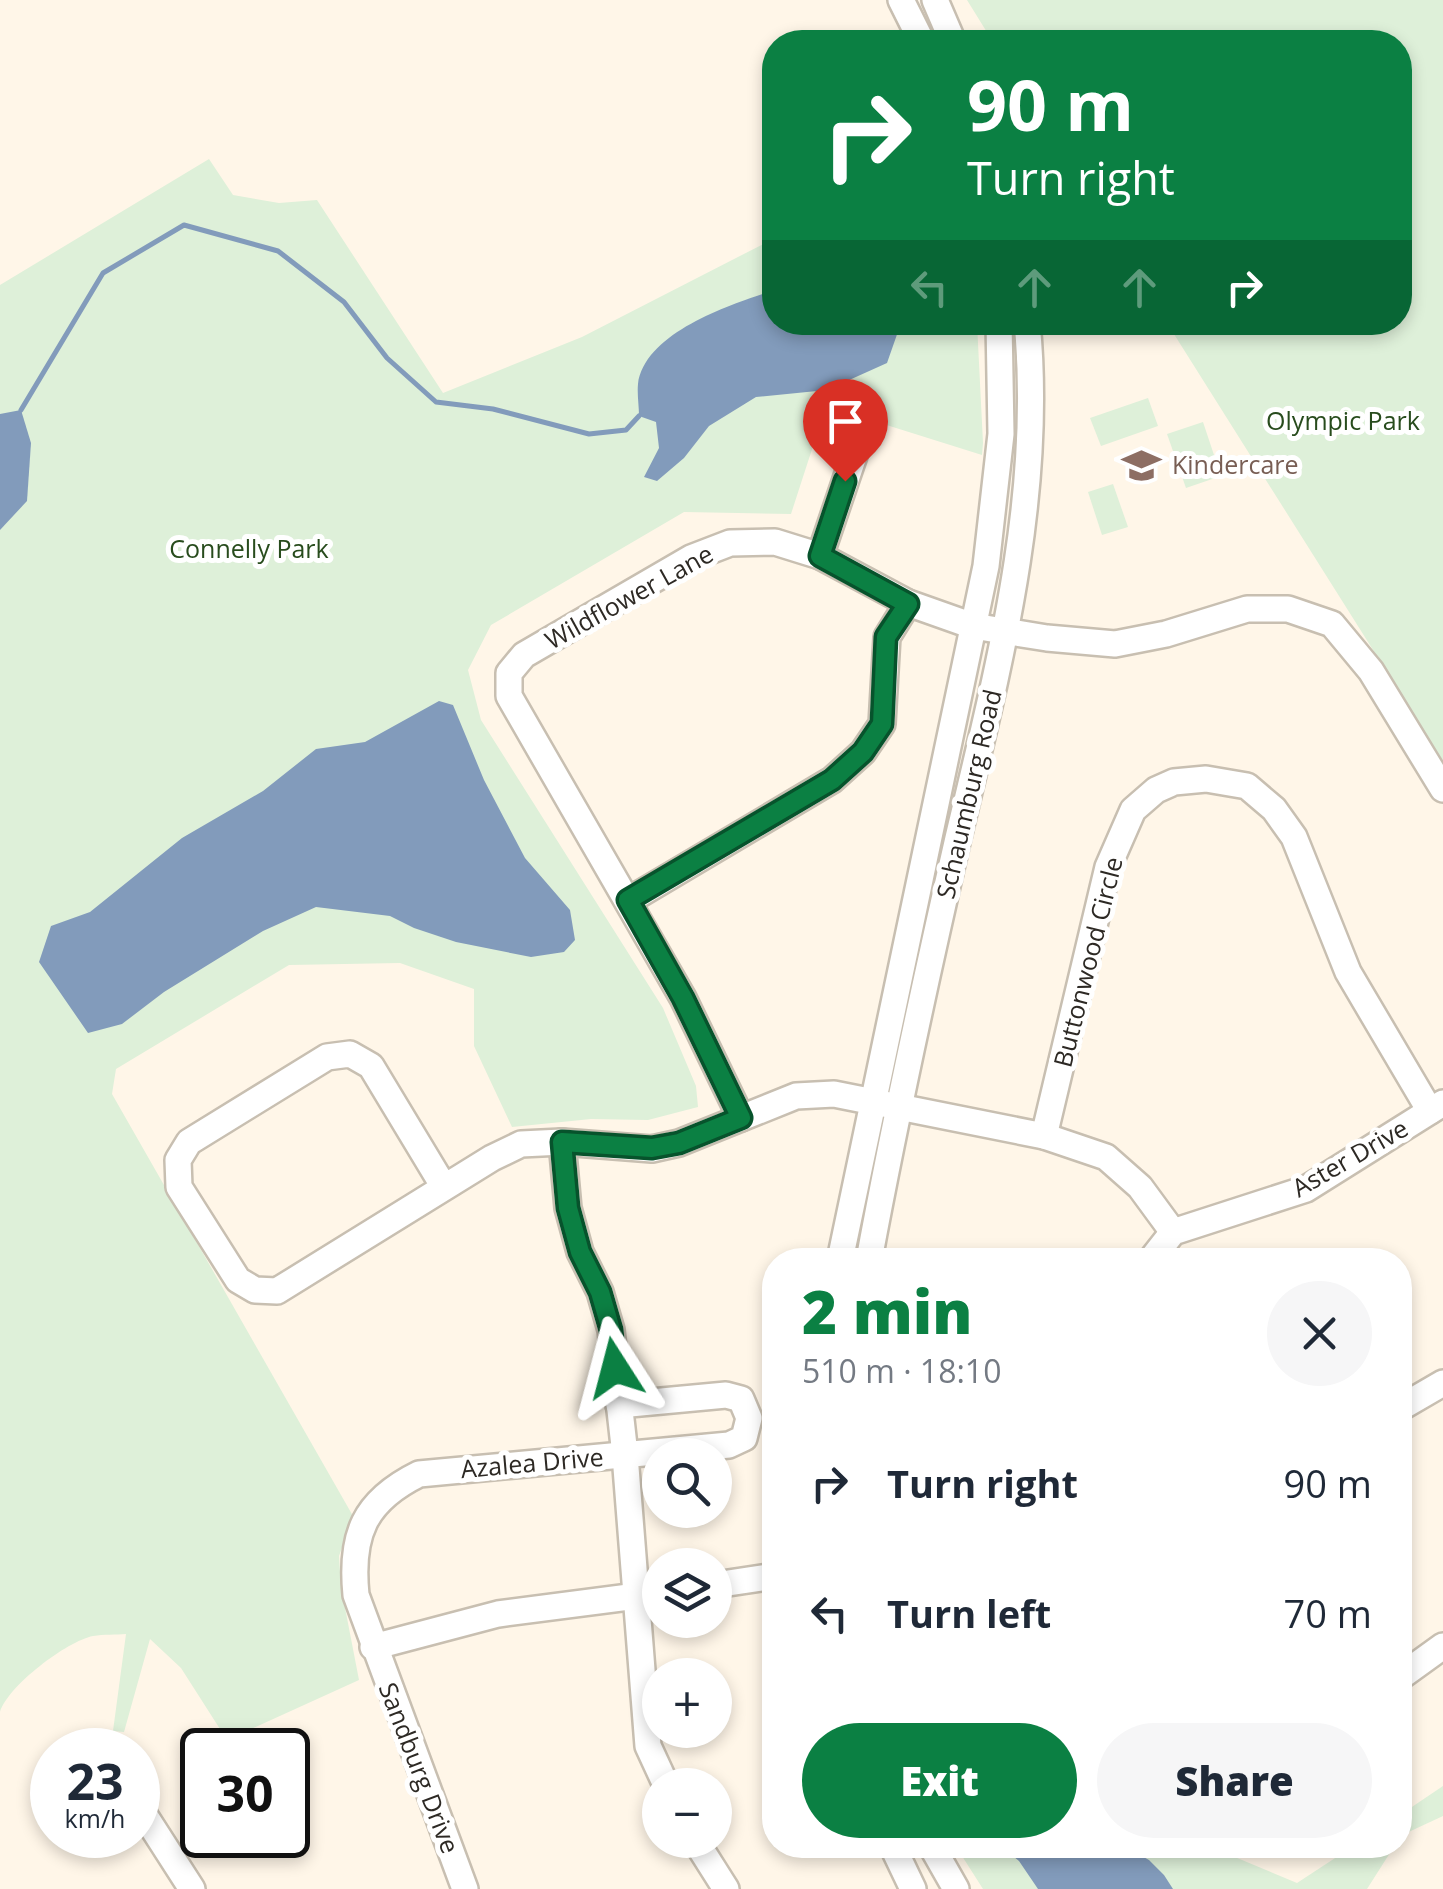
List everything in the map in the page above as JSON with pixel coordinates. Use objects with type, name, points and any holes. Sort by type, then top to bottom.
[{"type":"street","points":[[901,0],[916,30]]},
{"type":"street","points":[[934,0],[948,30]]},
{"type":"street","name":"Schaumburg Road","points":[[842,1248],[986,566],[1001,434],[999,335]]},
{"type":"street","name":"Schaumburg Road","points":[[872,1248],[922,992],[1006,631],[1026,502],[1026,335]]},
{"type":"street","points":[[820,556],[858,444]]},
{"type":"street","name":"Wildflower Lane","points":[[628,900],[509,696],[509,673],[524,654],[692,558],[730,543],[775,542],[820,556],[908,604],[973,626],[1006,631],[1116,644],[1166,634],[1246,609],[1288,609],[1332,624],[1371,671],[1443,789]]},
{"type":"street","points":[[741,1118],[683,998],[628,900],[832,780],[863,752],[882,724],[886,637],[908,604]]},
{"type":"street","name":"Buttonwood Circle","points":[[1044,1136],[1108,867],[1133,810],[1156,790],[1174,782],[1206,778],[1247,786],[1274,809],[1294,837],[1348,972],[1437,1107]]},
{"type":"street","points":[[444,1187],[371,1066],[350,1054],[327,1057],[189,1142],[178,1160],[179,1187],[238,1280],[255,1290],[277,1291],[521,1144],[562,1142],[652,1148],[679,1143],[796,1096],[834,1094],[1044,1136],[1106,1157],[1140,1186],[1173,1232],[1160,1248]]},
{"type":"street","name":"Aster Drive","points":[[1173,1232],[1306,1190],[1437,1107]]},
{"type":"street","points":[[562,1142],[568,1208],[580,1252],[600,1292],[611,1330],[618,1405],[642,1558]]},
{"type":"street","points":[[1412,1401],[1443,1383]]},
{"type":"street","name":"Azalea Drive","points":[[373,1648],[356,1595],[353,1560],[361,1526],[393,1487],[420,1474],[729,1445],[744,1438],[750,1418],[741,1399],[726,1395],[618,1405]]},
{"type":"street","points":[[732,1582],[762,1578]]},
{"type":"street","points":[[373,1648],[498,1614],[642,1595]]},
{"type":"street","points":[[648,1638],[648,1746],[658,1768]]},
{"type":"street","points":[[1412,1668],[1443,1646]]},
{"type":"street","name":"Sandburg Drive","points":[[373,1648],[464,1889]]},
{"type":"street","points":[[160,1839],[192,1889]]},
{"type":"street","points":[[706,1858],[726,1889]]},
{"type":"street","points":[[898,1858],[913,1889]]},
{"type":"street","points":[[938,1858],[956,1889]]},
{"type":"green space","name":"Olympic Park","points":[[967,0],[1443,0],[1443,761],[1175,335],[1412,335],[1412,30],[986,30]]},
{"type":"green space","name":"Connelly Park","points":[[209,159],[233,195],[279,203],[317,200],[443,393],[582,337],[762,245],[762,335],[978,335],[982,455],[826,406],[791,514],[684,512],[491,625],[468,670],[481,720],[663,1008],[696,1086],[698,1107],[648,1120],[591,1119],[512,1127],[474,1046],[474,989],[400,963],[289,965],[116,1069],[112,1094],[353,1516],[339,1556],[359,1680],[253,1728],[219,1728],[181,1668],[150,1639],[125,1728],[113,1728],[126,1634],[93,1636],[69,1646],[40,1666],[14,1690],[0,1712],[0,285]]},
{"type":"green space","points":[[1148,398],[1158,426],[1101,446],[1090,418]]},
{"type":"green space","points":[[1203,422],[1221,476],[1186,488],[1167,434]]},
{"type":"green space","points":[[1113,484],[1128,527],[1102,535],[1088,492]]},
{"type":"green space","points":[[1443,1786],[1443,1816],[1412,1830],[1412,1807]]},
{"type":"green space","points":[[963,1858],[1237,1858],[1297,1883],[1335,1858],[1387,1858],[1367,1889],[983,1889]]},
{"type":"water","points":[[762,294],[762,335],[897,335],[887,363],[827,390],[756,397],[709,426],[684,458],[657,481],[644,477],[659,448],[656,422],[639,416],[638,384],[644,366],[673,335]]},
{"type":"water","points":[[21,410],[31,443],[27,501],[0,530],[0,414]]},
{"type":"water","points":[[439,701],[453,705],[484,780],[525,858],[570,910],[575,940],[564,952],[531,957],[456,942],[390,916],[316,907],[263,931],[164,992],[122,1024],[88,1033],[39,962],[51,926],[90,912],[182,838],[263,791],[316,749],[365,742]]},
{"type":"water","points":[[1015,1858],[1145,1858],[1173,1889],[1038,1889]]},
{"type":"waterway","points":[[21,410],[103,273],[184,225],[278,251],[344,302],[387,358],[436,402],[493,409],[589,434],[626,430],[639,416]]},
{"type":"place","name":"Kindercare","points":[[1142,465]]},
{"type":"route","points":[[615,1368],[611,1330],[600,1292],[580,1252],[568,1208],[562,1142],[652,1148],[679,1143],[741,1118],[683,998],[628,900],[832,780],[863,752],[882,724],[886,637],[908,604],[820,556],[845,481]]}]
